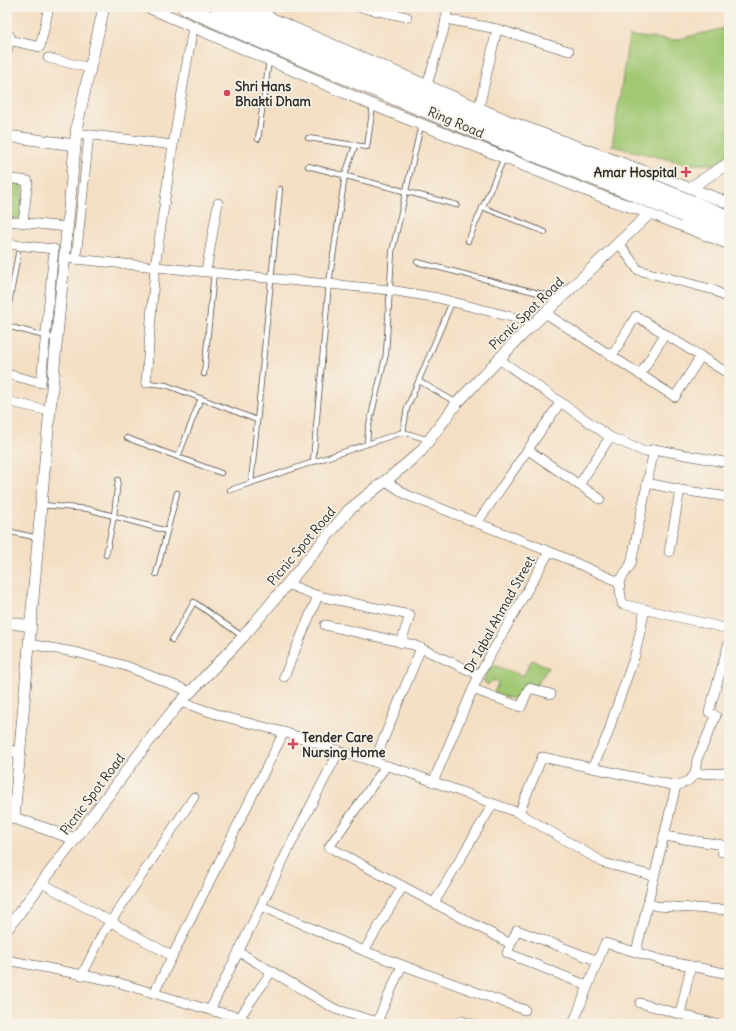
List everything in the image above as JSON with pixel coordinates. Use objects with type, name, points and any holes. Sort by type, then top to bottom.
[{"type":"highway","name":"Ring Road","points":[[185,7],[282,50],[543,158],[729,218]]},
{"type":"highway","name":"Ring Road","points":[[218,7],[543,145],[729,232]]},
{"type":"street","points":[[7,52],[8,38],[40,47],[49,7]]},
{"type":"street","points":[[75,839],[11,819],[20,754],[49,411],[76,133],[104,7]]},
{"type":"street","points":[[148,7],[373,105],[422,123],[504,158],[608,199],[635,187],[689,188],[729,203]]},
{"type":"street","points":[[245,7],[268,11],[513,123],[635,187],[650,213],[729,244]]},
{"type":"street","points":[[359,7],[408,17]]},
{"type":"street","points":[[427,85],[448,7]]},
{"type":"street","points":[[446,19],[497,29],[569,51]]},
{"type":"street","points":[[146,383],[155,267],[173,145],[193,27]]},
{"type":"street","points":[[479,108],[497,29]]},
{"type":"street","points":[[48,58],[90,68]]},
{"type":"street","points":[[76,133],[173,145]]},
{"type":"street","points":[[76,259],[89,135]]},
{"type":"street","points":[[7,136],[75,145]]},
{"type":"street","points":[[689,188],[729,163]]},
{"type":"street","points":[[7,178],[28,181],[23,222]]},
{"type":"street","name":"Picnic Spot Road","points":[[7,928],[149,741],[191,692],[243,637],[349,510],[386,481],[421,450],[457,403],[544,313],[650,213],[689,188]]},
{"type":"street","points":[[210,272],[218,203]]},
{"type":"street","points":[[7,221],[67,228]]},
{"type":"street","points":[[619,243],[638,270],[714,290],[729,299]]},
{"type":"street","points":[[7,244],[54,249],[41,382],[7,374]]},
{"type":"street","points":[[64,258],[271,277],[390,290],[452,302],[535,322]]},
{"type":"street","points":[[544,313],[675,396],[701,356]]},
{"type":"street","points":[[612,356],[636,316],[729,374]]},
{"type":"street","points":[[640,374],[665,334]]},
{"type":"street","points":[[499,359],[610,437],[645,452],[654,449],[729,463]]},
{"type":"street","points":[[7,401],[49,411]]},
{"type":"street","points":[[477,523],[560,403]]},
{"type":"street","points":[[579,484],[610,437]]},
{"type":"street","points":[[654,449],[630,564],[619,582],[622,604],[729,629]]},
{"type":"street","points":[[528,450],[600,499]]},
{"type":"street","points":[[386,481],[407,495],[619,582]]},
{"type":"street","points":[[647,483],[680,490],[729,496]]},
{"type":"street","points":[[669,552],[680,490]]},
{"type":"street","name":"Dr Iqbal Ahmad Street","points":[[433,782],[479,675],[549,552]]},
{"type":"street","points":[[287,584],[318,596],[410,615],[401,642]]},
{"type":"street","points":[[284,678],[318,596]]},
{"type":"street","points":[[592,768],[608,734],[635,655],[645,609]]},
{"type":"street","points":[[7,622],[30,626]]},
{"type":"street","points":[[325,625],[421,648],[479,675]]},
{"type":"street","points":[[519,813],[542,757],[676,786],[688,781],[695,774],[698,759],[716,716],[710,712],[729,642]]},
{"type":"street","points":[[29,644],[79,653],[126,666],[191,692]]},
{"type":"street","points":[[374,762],[421,648]]},
{"type":"street","name":"Dr Iqbal Ahmad Street","points":[[473,689],[521,707],[529,688],[551,694]]},
{"type":"street","points":[[182,702],[225,717],[284,732],[433,782],[519,813],[604,863],[654,876]]},
{"type":"street","points":[[154,993],[284,732]]},
{"type":"street","points":[[7,748],[20,754]]},
{"type":"street","points":[[210,1010],[339,751]]},
{"type":"street","points":[[386,766],[329,847],[510,944]]},
{"type":"street","points":[[695,774],[724,773],[729,770]]},
{"type":"street","points":[[636,952],[676,786]]},
{"type":"street","points":[[82,975],[103,933],[194,797]]},
{"type":"street","points":[[434,903],[493,804]]},
{"type":"street","points":[[664,836],[723,845],[722,852],[729,852]]},
{"type":"street","points":[[42,883],[172,956]]},
{"type":"street","points":[[364,951],[403,886]]},
{"type":"street","points":[[648,903],[656,906],[729,910]]},
{"type":"street","points":[[261,906],[364,951],[526,1010]]},
{"type":"street","points":[[588,986],[507,953],[510,944],[517,930],[598,962]]},
{"type":"street","points":[[573,1024],[605,944],[729,974]]},
{"type":"street","points":[[239,952],[335,1009],[379,1023],[402,965]]},
{"type":"street","points":[[7,960],[113,981],[251,1024]]},
{"type":"street","points":[[680,1014],[691,966]]},
{"type":"street","points":[[238,1020],[272,971]]},
{"type":"street","points":[[640,1003],[716,1024]]},
{"type":"street","points":[[462,1021],[473,1024]]},
{"type":"lane","points":[[258,139],[269,59]]},
{"type":"lane","points":[[308,138],[367,147],[373,105]]},
{"type":"lane","points":[[367,444],[368,429],[386,354],[392,252],[422,123]]},
{"type":"lane","points":[[312,462],[329,283],[345,176],[355,146]]},
{"type":"lane","points":[[468,241],[504,158]]},
{"type":"lane","points":[[308,166],[456,205]]},
{"type":"lane","points":[[251,483],[280,189]]},
{"type":"lane","points":[[482,207],[545,232]]},
{"type":"lane","points":[[7,315],[18,254]]},
{"type":"lane","points":[[417,262],[560,299]]},
{"type":"lane","points":[[204,374],[210,272]]},
{"type":"lane","points":[[403,432],[407,408],[452,302]]},
{"type":"lane","points":[[7,326],[56,339]]},
{"type":"lane","points":[[419,381],[457,403]]},
{"type":"lane","points":[[146,383],[166,385],[257,420]]},
{"type":"lane","points":[[178,457],[201,398]]},
{"type":"lane","points":[[230,490],[403,432],[429,440]]},
{"type":"lane","points":[[127,438],[221,474]]},
{"type":"lane","points":[[106,555],[114,516],[118,480]]},
{"type":"lane","points":[[156,574],[177,493]]},
{"type":"lane","points":[[41,505],[88,509],[167,531]]},
{"type":"lane","points":[[7,531],[38,538]]},
{"type":"lane","points":[[172,640],[194,602],[243,637]]},
{"type":"green space","points":[[729,27],[729,158],[719,164],[688,164],[612,146],[629,36],[674,40]]},
{"type":"green space","points":[[7,182],[24,183],[20,219],[7,217]]},
{"type":"green space","points":[[532,660],[549,667],[536,685],[527,682],[520,701],[494,693],[498,683],[492,680],[488,685],[483,681],[491,664],[523,676]]},
{"type":"place","name":"Shri Hans Bhakti Dham","points":[[227,93]]},
{"type":"place","name":"Amar Hospital","points":[[686,172]]},
{"type":"place","name":"Tender Care Nursing Home","points":[[293,744]]}]
